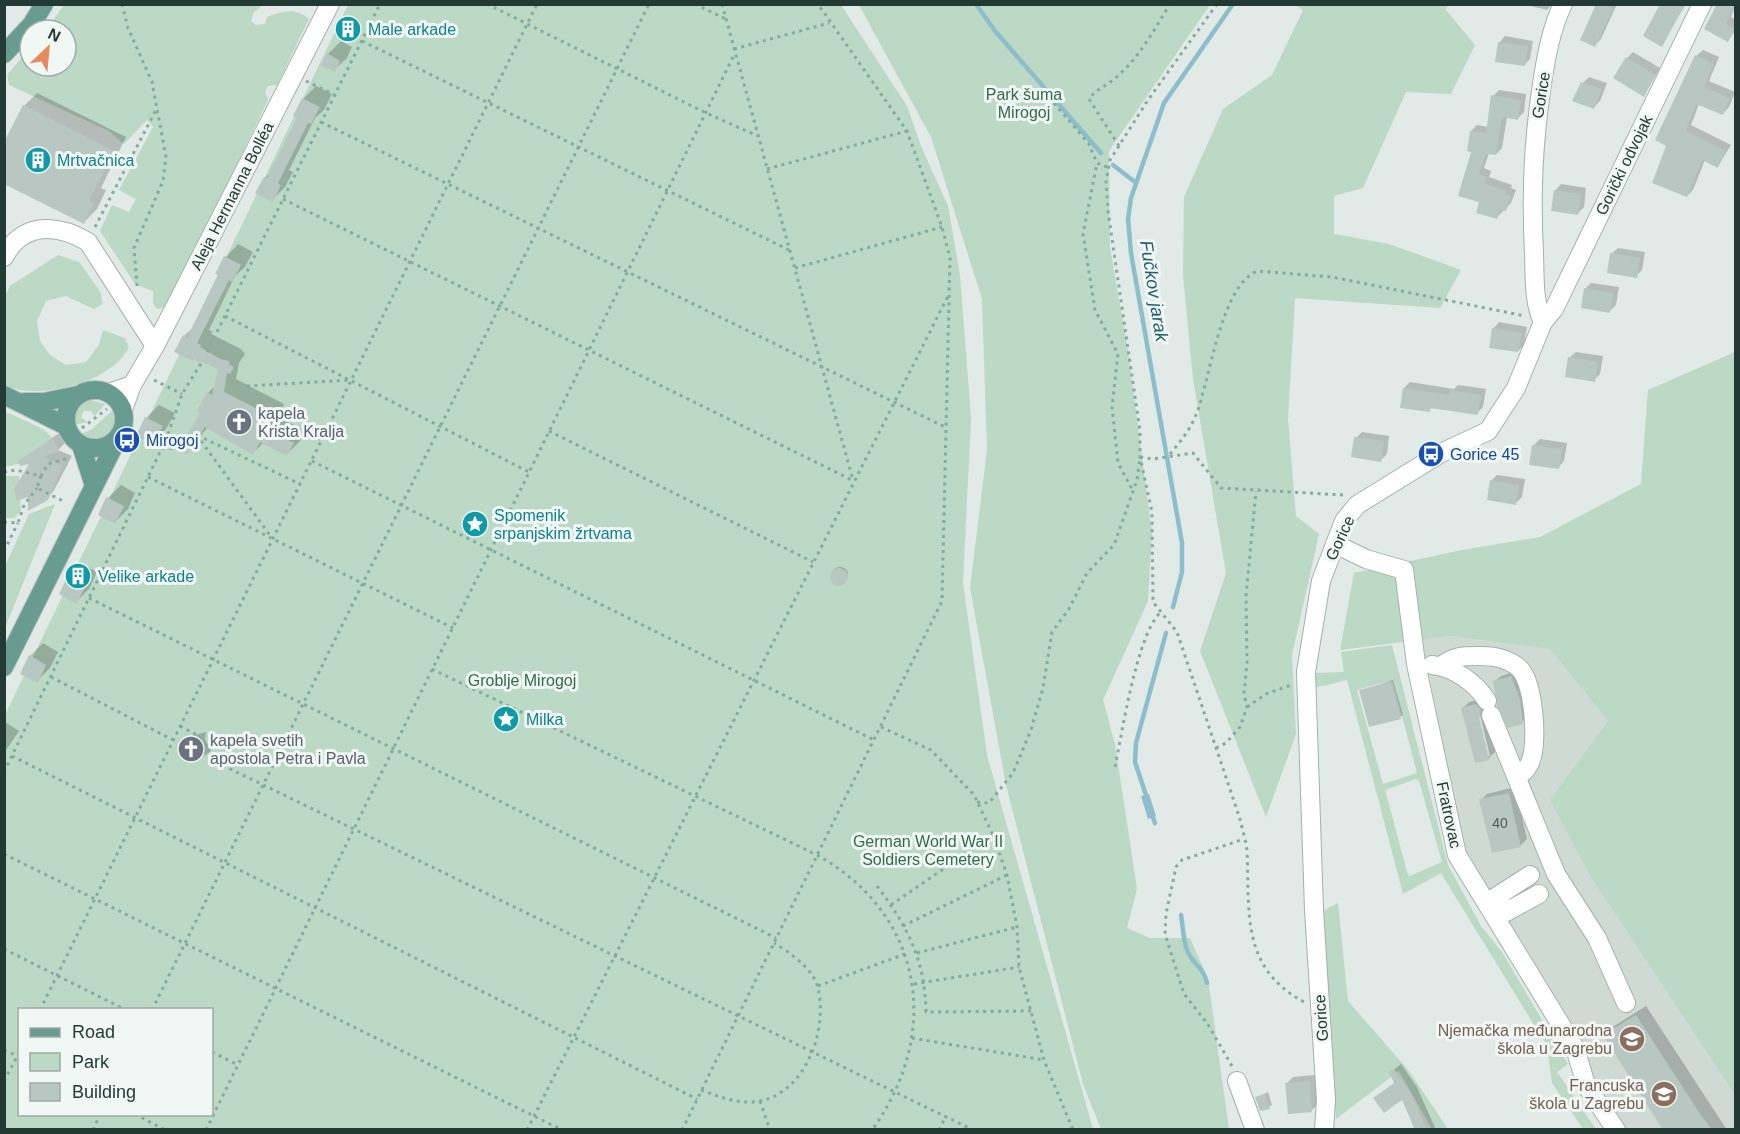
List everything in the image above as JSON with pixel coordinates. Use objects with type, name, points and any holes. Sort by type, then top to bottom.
[{"type":"main road","points":[[4,54],[32,24],[44,4]]},
{"type":"main road","points":[[4,667],[124,426],[114,402],[92,389],[78,395],[44,402],[22,402]]},
{"type":"main road","points":[[4,395],[22,402],[74,440],[101,447],[115,440],[120,434]]},
{"type":"main road","points":[[78,395],[68,406],[74,440],[94,486]]},
{"type":"street","name":"Gorice","points":[[1324,1130],[1326,1100],[1314,910],[1307,684],[1312,627],[1321,581],[1344,521],[1357,505],[1441,453],[1488,431],[1516,388],[1542,321],[1536,308],[1532,216],[1533,146],[1546,59],[1557,17],[1563,4]]},
{"type":"street","name":"Gorički odvojak","points":[[1542,321],[1554,309],[1702,4]]},
{"type":"street","name":"Aleja Hermanna Bolléa","points":[[114,402],[132,385],[155,346],[330,5]]},
{"type":"street","points":[[4,257],[9,248],[30,232],[54,227],[72,232],[88,242],[155,346]]},
{"type":"street","name":"Fratrovac","points":[[1335,544],[1366,559],[1404,570],[1416,664],[1457,855],[1492,900],[1575,1047],[1586,1085],[1616,1130]]},
{"type":"street","points":[[1441,666],[1455,656],[1497,656],[1519,668],[1531,687],[1533,719],[1532,760],[1524,773],[1517,777]]},
{"type":"street","points":[[1416,664],[1441,666],[1478,686],[1556,874],[1597,938],[1626,1003]]},
{"type":"street","points":[[1530,875],[1492,900],[1506,912],[1539,894]]},
{"type":"street","points":[[1238,1081],[1255,1130]]},
{"type":"path","points":[[122,4],[128,28],[152,82],[166,157],[163,181],[134,248],[137,292]]},
{"type":"path","points":[[207,352],[380,4]]},
{"type":"path","points":[[487,4],[706,113],[758,136]]},
{"type":"path","points":[[41,1008],[537,4]]},
{"type":"path","points":[[153,1008],[649,4]]},
{"type":"path","points":[[695,4],[726,19]]},
{"type":"path","points":[[722,4],[854,481]]},
{"type":"path","points":[[682,1130],[942,601],[950,258],[942,227],[907,130],[818,4]]},
{"type":"path","points":[[1119,146],[1089,99],[1094,92],[1114,79],[1145,45],[1170,4]]},
{"type":"path","points":[[977,802],[989,803],[1013,773],[1032,730],[1043,688],[1052,632],[1069,609],[1087,573],[1114,545],[1133,491],[1140,457],[1140,431],[1108,211],[1107,167],[1119,146],[1217,4]]},
{"type":"path","points":[[213,1116],[735,51],[829,22]]},
{"type":"path","points":[[362,41],[790,250]]},
{"type":"path","points":[[294,75],[335,95]]},
{"type":"path","points":[[1054,103],[1089,144],[1097,163],[1083,234],[1095,310],[1119,354],[1113,407],[1118,464],[1133,491]]},
{"type":"path","points":[[88,242],[158,106]]},
{"type":"path","points":[[321,122],[947,428]]},
{"type":"path","points":[[767,169],[907,130]]},
{"type":"path","points":[[1097,163],[1107,167]]},
{"type":"path","points":[[283,199],[854,481]]},
{"type":"path","points":[[795,268],[942,227]]},
{"type":"path","points":[[1169,456],[1197,414],[1223,321],[1247,275],[1257,271],[1332,277],[1542,321]]},
{"type":"path","points":[[527,1130],[948,294]]},
{"type":"path","points":[[225,315],[529,472]]},
{"type":"path","points":[[168,434],[182,394],[202,362]]},
{"type":"path","points":[[247,386],[351,380]]},
{"type":"path","points":[[4,551],[24,505],[37,488],[48,464],[114,402]]},
{"type":"path","points":[[298,428],[322,440]]},
{"type":"path","points":[[549,431],[813,562]]},
{"type":"path","points":[[4,772],[163,446],[182,450],[203,438],[300,484]]},
{"type":"path","points":[[200,441],[273,539]]},
{"type":"path","points":[[1140,457],[1153,459],[1193,453],[1221,488],[1354,496]]},
{"type":"path","points":[[1140,457],[1152,512],[1153,602],[1177,632],[1244,839],[1247,907],[1251,936],[1273,980],[1287,993],[1320,1008]]},
{"type":"path","points":[[312,460],[874,740]]},
{"type":"path","points":[[4,472],[16,470],[41,476]]},
{"type":"path","points":[[148,477],[453,628]]},
{"type":"path","points":[[37,488],[63,501]]},
{"type":"path","points":[[1216,748],[1226,743],[1240,727],[1247,707],[1244,694],[1247,662],[1246,596],[1256,491]]},
{"type":"path","points":[[4,522],[18,523]]},
{"type":"path","points":[[89,598],[776,938]]},
{"type":"path","points":[[1115,767],[1142,650],[1150,626],[1160,613]]},
{"type":"path","points":[[432,669],[817,855],[844,870],[870,896],[893,930],[905,954],[914,984],[912,1038],[894,1091],[872,1130]]},
{"type":"path","points":[[51,677],[173,740]]},
{"type":"path","points":[[1247,707],[1266,694],[1289,686],[1307,684]]},
{"type":"path","points":[[180,726],[199,736],[216,762],[973,1130]]},
{"type":"path","points":[[880,727],[931,750],[974,795],[993,835],[1007,875],[1017,927],[1019,967],[1030,1011],[1044,1060],[1073,1130]]},
{"type":"path","points":[[12,756],[697,1099]]},
{"type":"path","points":[[891,905],[993,835]]},
{"type":"path","points":[[1238,1081],[1229,1059],[1185,994],[1165,934],[1166,914],[1176,867],[1182,860],[1244,839]]},
{"type":"path","points":[[4,854],[562,1130]]},
{"type":"path","points":[[903,926],[1007,875]]},
{"type":"path","points":[[877,886],[891,905],[917,953],[926,981],[926,1012],[1030,1011]]},
{"type":"path","points":[[917,953],[1017,927]]},
{"type":"path","points":[[701,1090],[729,1100],[760,1101],[790,1083],[802,1071],[812,1051],[821,1015],[818,986],[789,952],[774,943]]},
{"type":"path","points":[[4,950],[122,1008]]},
{"type":"path","points":[[818,986],[905,954]]},
{"type":"path","points":[[914,984],[1019,967]]},
{"type":"path","points":[[912,1038],[1044,1060]]},
{"type":"path","points":[[4,1050],[18,1056],[4,1081]]},
{"type":"path","points":[[213,1052],[238,1065]]},
{"type":"path","points":[[760,1101],[770,1130]]},
{"type":"path","points":[[93,1130],[99,1116]]},
{"type":"path","points":[[139,1116],[165,1130]]},
{"type":"path","points":[[206,1130],[213,1116]]},
{"type":"path","points":[[939,1130],[946,1116]]},
{"type":"shaded area","points":[[1449,636],[1550,649],[1608,721],[1551,800],[1590,876],[1735,1095],[1735,1129],[1625,1129],[1592,1080],[1464,854],[1422,638]]},
{"type":"green space","points":[[64,5],[263,5],[254,12],[251,21],[256,25],[265,24],[267,17],[283,12],[299,13],[309,19],[277,85],[268,86],[265,92],[268,100],[178,288],[163,308],[157,309],[153,303],[153,291],[135,284],[100,231],[112,205],[129,212],[136,199],[119,190],[153,127],[147,120],[124,144],[109,131],[9,85],[7,75],[18,62],[18,78],[78,78],[78,18],[55,18]]},
{"type":"green space","name":"Groblje Mirogoj","points":[[348,5],[841,5],[907,106],[921,146],[948,206],[960,275],[971,418],[963,583],[987,755],[1093,1129],[5,1129],[4,717]]},
{"type":"green space","name":"Park šuma Mirogoj","points":[[859,5],[1210,5],[1109,151],[1110,247],[1128,351],[1152,533],[1148,601],[1103,700],[1115,744],[1137,889],[1127,928],[1150,938],[1190,938],[1208,979],[1229,1129],[1101,1129],[1083,1084],[1006,785],[970,588],[987,450],[982,299],[931,137]]},
{"type":"green space","points":[[1295,5],[1448,5],[1446,10],[1475,45],[1451,94],[1406,92],[1363,188],[1334,196],[1334,234],[1389,244],[1461,270],[1440,308],[1295,298],[1288,419],[1296,516],[1319,534],[1292,655],[1296,734],[1266,817],[1200,651],[1226,573],[1193,379],[1183,275],[1184,197],[1223,109],[1272,75],[1303,10]]},
{"type":"green space","points":[[58,255],[79,262],[100,291],[103,304],[94,309],[66,296],[46,301],[37,321],[40,341],[50,355],[66,365],[86,362],[99,345],[103,330],[125,338],[129,347],[108,370],[91,379],[55,390],[19,390],[5,385],[5,296],[10,286]]},
{"type":"green space","points":[[1735,352],[1735,1095],[1590,876],[1550,800],[1608,721],[1550,649],[1449,636],[1340,650],[1354,573],[1462,550],[1540,537],[1641,484],[1648,390]]},
{"type":"green space","points":[[90,400],[105,404],[95,416],[90,411],[84,411],[81,417],[87,422],[75,425],[77,410]]},
{"type":"green space","points":[[113,410],[116,424],[107,438],[90,441],[81,434],[92,429]]},
{"type":"green space","points":[[4,411],[43,429],[53,438],[38,448],[26,462],[5,467]]},
{"type":"green space","points":[[5,476],[19,476],[21,511],[14,518],[5,518]]},
{"type":"green space","points":[[55,504],[5,628],[5,566],[29,514]]},
{"type":"green space","points":[[1392,645],[1448,865],[1481,926],[1502,952],[1568,1064],[1557,1072],[1596,1129],[1583,1129],[1552,1083],[1547,1046],[1441,873],[1403,894],[1347,680],[1314,688],[1315,673],[1344,672],[1341,652]],"holes":[[[1393,682],[1417,773],[1383,784],[1357,690]],[[1416,779],[1419,781],[1442,862],[1410,876],[1385,790]]]},
{"type":"green space","points":[[1338,903],[1348,1001],[1409,1071],[1448,1129],[1432,1129],[1399,1071],[1336,1119],[1323,911]]},
{"type":"water","points":[[1149,794],[1156,816],[1148,819],[1141,796]]},
{"type":"building","points":[[1596,4],[1613,8],[1595,47],[1580,40]]},
{"type":"building","points":[[1660,4],[1685,4],[1662,47],[1643,36]]},
{"type":"building","points":[[1717,4],[1736,4],[1726,24],[1735,29],[1728,42],[1704,29]]},
{"type":"building","points":[[1498,42],[1528,46],[1525,66],[1495,62]]},
{"type":"building","points":[[327,53],[340,61],[335,72],[321,65]]},
{"type":"building","points":[[1695,55],[1714,64],[1704,87],[1730,98],[1723,115],[1696,104],[1686,131],[1726,151],[1718,168],[1702,160],[1687,197],[1652,183],[1666,146],[1655,140]]},
{"type":"building","points":[[1626,57],[1655,75],[1644,97],[1613,78]]},
{"type":"building","points":[[1581,82],[1602,89],[1594,109],[1572,101]]},
{"type":"building","points":[[1491,95],[1521,100],[1518,120],[1502,117],[1496,155],[1486,154],[1479,174],[1486,177],[1484,183],[1507,191],[1505,194],[1511,196],[1506,211],[1500,210],[1497,219],[1476,213],[1479,202],[1458,196],[1471,152],[1467,151],[1470,131],[1486,133]]},
{"type":"building","points":[[302,98],[320,107],[311,124],[308,123],[278,183],[281,185],[273,202],[255,193],[264,177],[267,178],[297,118],[293,116]]},
{"type":"building","name":"Mrtvačnica","points":[[23,105],[114,151],[89,201],[94,203],[84,224],[4,184],[4,142]]},
{"type":"building","points":[[1554,190],[1581,194],[1578,215],[1551,211]]},
{"type":"building","points":[[1610,253],[1640,258],[1637,278],[1607,273]]},
{"type":"building","points":[[224,256],[241,265],[232,282],[229,280],[197,343],[220,359],[229,361],[229,364],[234,367],[230,374],[227,373],[224,392],[273,417],[266,430],[294,443],[287,456],[260,442],[253,455],[205,427],[187,454],[179,449],[200,413],[197,411],[207,392],[212,395],[218,369],[174,352],[183,335],[187,338],[218,275],[215,274]]},
{"type":"building","points":[[1584,288],[1613,293],[1610,313],[1581,308]]},
{"type":"building","points":[[1492,328],[1522,333],[1518,352],[1489,348]]},
{"type":"building","points":[[1568,357],[1598,362],[1595,382],[1565,377]]},
{"type":"building","points":[[1403,388],[1450,395],[1451,390],[1481,395],[1478,415],[1430,408],[1430,412],[1400,408]]},
{"type":"building","points":[[145,417],[163,426],[153,444],[136,436]]},
{"type":"building","points":[[1354,437],[1384,441],[1381,462],[1351,457]]},
{"type":"building","points":[[53,438],[59,451],[43,457],[63,466],[48,500],[28,511],[28,497],[17,501],[14,489],[29,464],[20,466],[18,461]]},
{"type":"building","points":[[1532,445],[1562,449],[1559,469],[1529,465]]},
{"type":"building","points":[[1490,480],[1519,485],[1516,505],[1487,500]]},
{"type":"building","points":[[106,497],[124,506],[115,524],[98,515]]},
{"type":"building","points":[[839,568],[845,571],[848,577],[845,583],[839,586],[833,583],[830,577],[833,571]]},
{"type":"building","points":[[68,576],[86,586],[76,604],[59,594]]},
{"type":"building","points":[[29,655],[46,665],[38,683],[20,674]]},
{"type":"building","points":[[1511,676],[1520,699],[1523,724],[1508,728],[1497,706],[1493,681]]},
{"type":"building","points":[[1391,682],[1401,719],[1369,727],[1359,690]]},
{"type":"building","points":[[1476,704],[1481,710],[1479,718],[1489,760],[1475,763],[1461,708]]},
{"type":"building","name":"kapela svetih apostola Petra i Pavla","points":[[200,737],[200,745],[206,757],[186,758],[181,747],[184,742]]},
{"type":"building","points":[[1509,793],[1521,847],[1492,853],[1479,799]]},
{"type":"building","points":[[1636,1015],[1712,1130],[1663,1130],[1603,1035]]},
{"type":"building","points":[[1394,1069],[1411,1093],[1427,1130],[1415,1130],[1402,1100],[1384,1113],[1373,1098],[1394,1083],[1389,1072]]},
{"type":"building","points":[[1310,1081],[1312,1112],[1288,1114],[1285,1083]]},
{"type":"building","points":[[1265,1094],[1270,1109],[1260,1111],[1255,1097]]},
{"type":"waterway","points":[[976,4],[995,31],[1101,153]]},
{"type":"waterway","name":"Fučkov jarak","points":[[1173,607],[1182,572],[1182,543],[1131,253],[1128,219],[1131,198],[1164,103],[1233,4]]},
{"type":"waterway","points":[[1113,165],[1135,182]]},
{"type":"waterway","name":"Fučkov jarak","points":[[1147,798],[1135,762],[1136,743],[1166,633]]},
{"type":"waterway","name":"Fučkov jarak","points":[[1151,812],[1155,823]]},
{"type":"waterway","name":"Fučkov jarak","points":[[1181,915],[1187,950],[1207,983]]},
{"type":"place","name":"Male arkade","points":[[348,29]]},
{"type":"place","name":"Mrtvačnica","points":[[38,160]]},
{"type":"place","name":"kapela Krista Kralja","points":[[239,422]]},
{"type":"place","name":"Mirogoj","points":[[127,440]]},
{"type":"place","name":"Gorice 45","points":[[1431,454]]},
{"type":"place","name":"Spomenik srpanjskim žrtvama","points":[[475,524]]},
{"type":"place","name":"Velike arkade","points":[[78,576]]},
{"type":"place","name":"Milka","points":[[506,719]]},
{"type":"place","name":"kapela svetih apostola Petra i Pavla","points":[[191,749]]},
{"type":"place","name":"Njemačka međunarodna škola u Zagrebu","points":[[1632,1039]]},
{"type":"place","name":"Francuska škola u Zagrebu","points":[[1664,1094]]},
{"type":"park label","name":"German World War II Soldiers Cemetery","points":[[928,850]]}]
